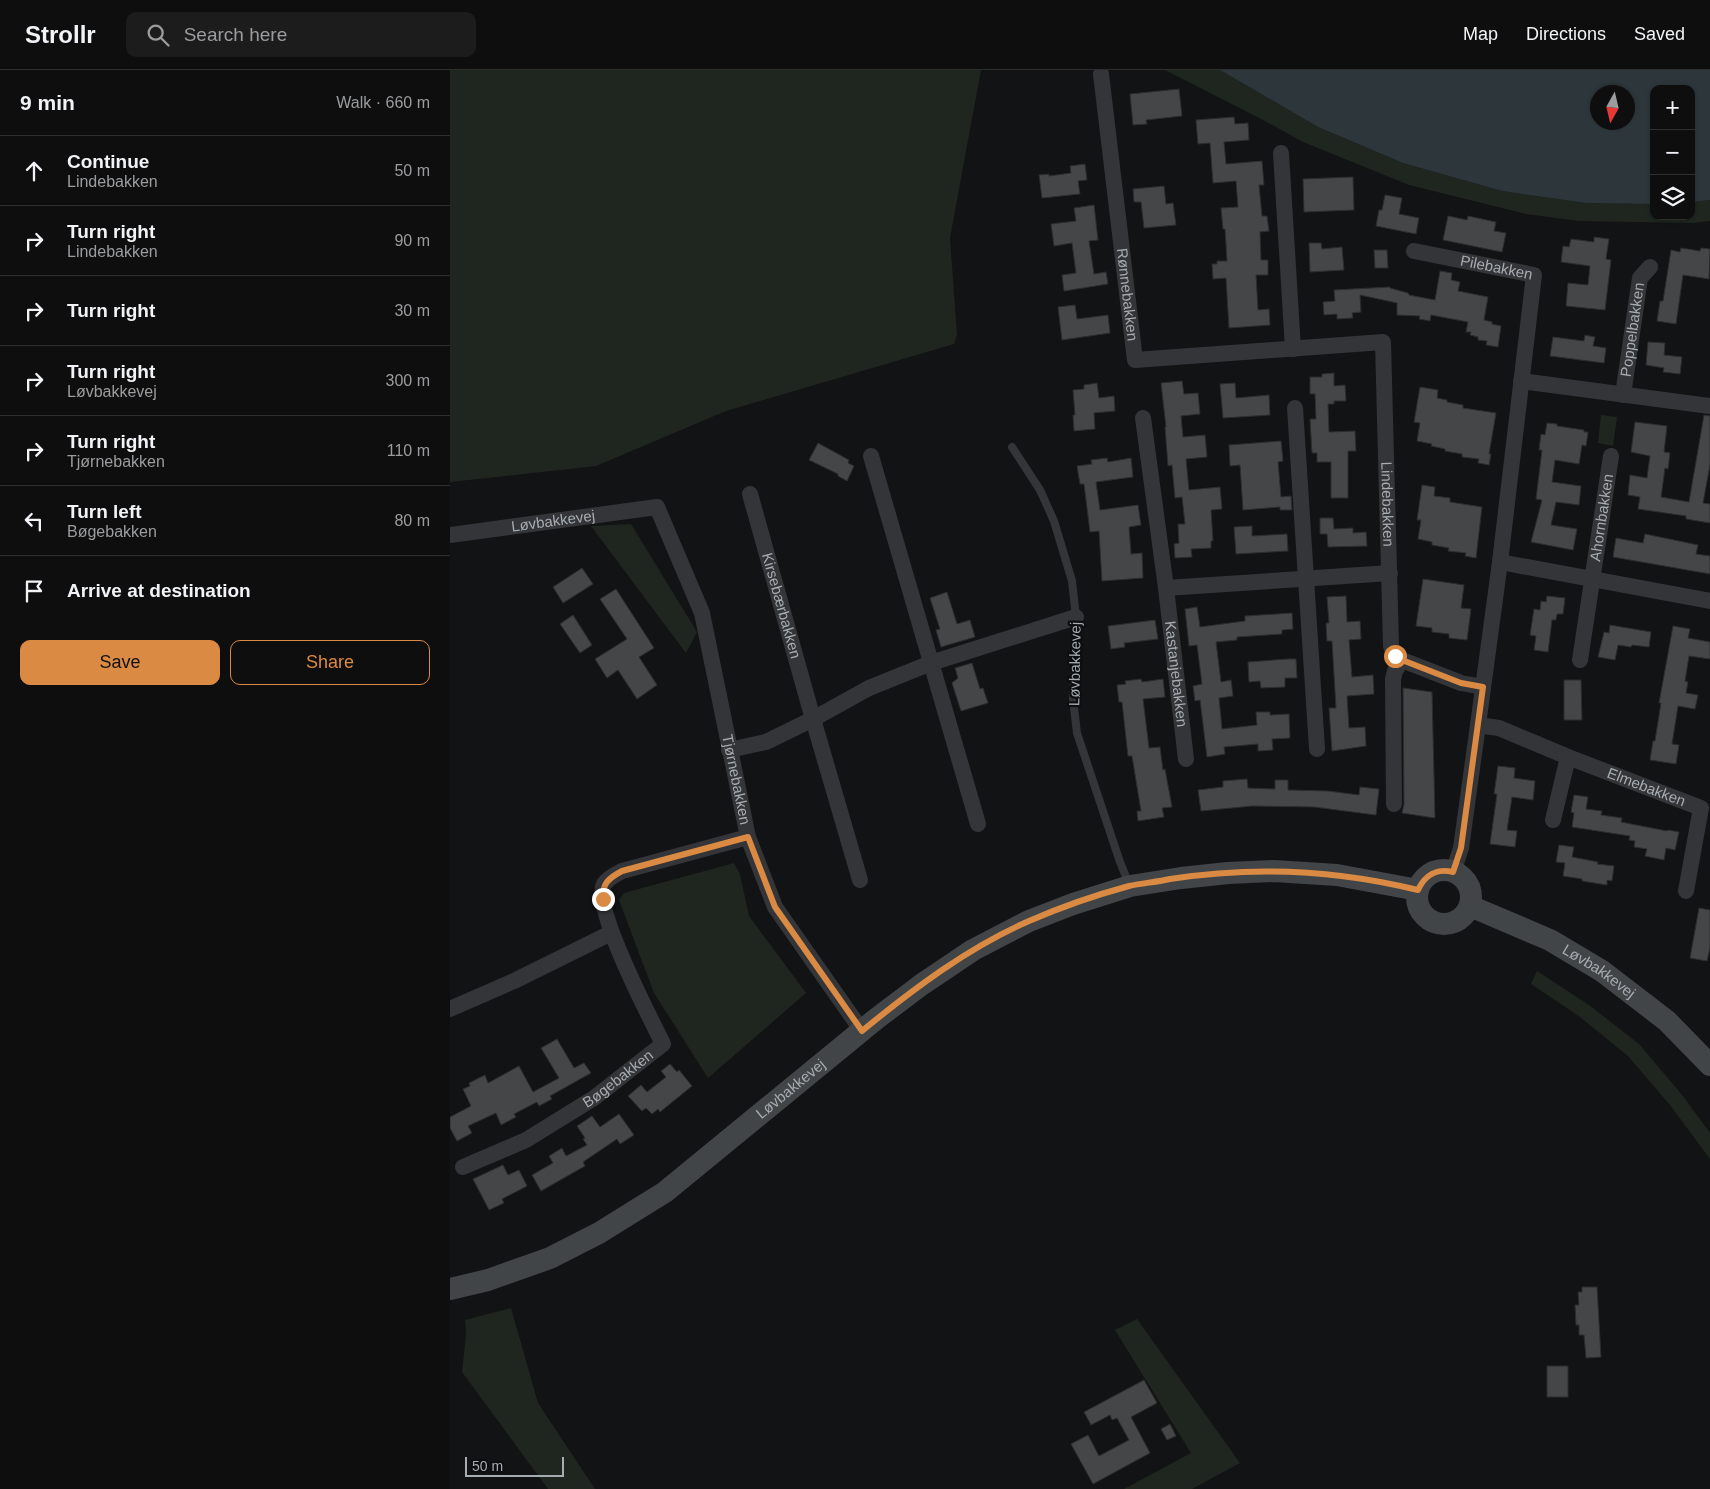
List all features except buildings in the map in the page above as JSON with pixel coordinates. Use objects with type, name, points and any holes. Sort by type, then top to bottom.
[{"type":"street","name":"Rønnebakken","points":[[1101,74],[1135,360],[1384,342]]},
{"type":"street","points":[[1281,153],[1293,349]]},
{"type":"street","name":"Pilebakken","points":[[1414,251],[1534,275],[1521,381]]},
{"type":"street","name":"Poppelbakken","points":[[1623,395],[1640,278],[1650,267]]},
{"type":"street","name":"Lindebakken","points":[[1384,342],[1391,646],[1395,656],[1402,660]]},
{"type":"street","points":[[1453,872],[1461,848],[1500,562],[1521,381]]},
{"type":"street","name":"Poppelbakken","points":[[1521,381],[1710,406]]},
{"type":"street","points":[[1295,408],[1317,749]]},
{"type":"street","name":"Kastanjebakken","points":[[1143,418],[1186,758]]},
{"type":"street","points":[[871,456],[978,824]]},
{"type":"street","name":"Ahornbakken","points":[[1580,660],[1611,456]]},
{"type":"street","name":"Kirsebærbakken","points":[[750,494],[860,880]]},
{"type":"street","name":"Løvbakkevej","points":[[450,535],[657,507]]},
{"type":"street","name":"Tjørnebakken","points":[[657,507],[702,613],[748,837],[775,907],[862,1031]]},
{"type":"street","name":"Ahornbakken","points":[[1500,562],[1710,601]]},
{"type":"street","points":[[1166,588],[1390,572]]},
{"type":"street","points":[[729,750],[766,742],[869,688],[931,663],[1076,617]]},
{"type":"street","points":[[1394,804],[1393,679],[1395,671],[1402,660],[1461,683],[1483,687]]},
{"type":"street","name":"Elmebakken","points":[[1478,725],[1499,728],[1568,757],[1702,808],[1686,891]]},
{"type":"street","points":[[1553,820],[1568,757]]},
{"type":"street","name":"Bøgebakken","points":[[462,1166],[535,1135],[594,1098],[663,1044],[611,933],[603,899],[605,883],[612,876],[622,871],[748,837]]},
{"type":"street","points":[[1445,870],[1453,872],[1458,874],[1468,885],[1471,898],[1470,906],[1463,917],[1457,921],[1443,924],[1436,923],[1425,916],[1420,910],[1417,897],[1418,890],[1431,874],[1445,870]]},
{"type":"street","name":"Løvbakkevej","points":[[450,1289],[488,1280],[550,1258],[599,1233],[665,1192],[921,985],[973,950],[1029,921],[1073,904],[1130,886],[1215,874],[1274,871],[1337,875],[1418,890]]},
{"type":"street","name":"Løvbakkevej","points":[[1470,906],[1550,940],[1602,971],[1667,1021],[1710,1065]]},
{"type":"street","points":[[450,1009],[514,981],[611,933]]},
{"type":"lane","name":"Løvbakkevej","points":[[1012,447],[1040,490],[1054,521],[1072,581],[1077,626],[1073,699],[1077,733],[1120,862],[1130,886]]},
{"type":"shaded area","points":[[450,70],[981,70],[950,238],[957,335],[954,344],[726,411],[596,466],[450,482]]},
{"type":"shaded area","points":[[1165,70],[1220,70],[1318,127],[1403,163],[1502,191],[1586,203],[1650,204],[1650,220],[1695,220],[1695,202],[1710,200],[1710,221],[1693,223],[1579,221],[1526,214],[1409,185],[1303,142]]},
{"type":"shaded area","points":[[1220,70],[1710,70],[1710,200],[1695,202],[1695,85],[1650,85],[1650,204],[1586,203],[1502,191],[1403,163],[1318,127]]},
{"type":"shaded area","points":[[1601,415],[1617,417],[1613,446],[1598,443]]},
{"type":"shaded area","points":[[631,524],[697,632],[686,653],[591,526]]},
{"type":"shaded area","points":[[734,863],[740,874],[749,916],[806,993],[708,1078],[654,993],[619,900],[624,893]]},
{"type":"shaded area","points":[[1537,971],[1589,1005],[1639,1044],[1683,1096],[1710,1133],[1710,1159],[1670,1105],[1628,1056],[1580,1017],[1531,984]]},
{"type":"shaded area","points":[[511,1308],[538,1403],[595,1489],[548,1489],[462,1372],[466,1335],[465,1320]]},
{"type":"shaded area","points":[[1137,1319],[1240,1463],[1192,1489],[1124,1489],[1191,1453],[1115,1330]]},
{"type":"route","points":[[603,899],[605,883],[612,876],[622,871],[748,837],[775,907],[862,1031],[921,985],[973,950],[1029,921],[1073,904],[1130,886],[1215,874],[1274,871],[1337,875],[1418,890],[1421,883],[1431,874],[1445,870],[1453,872],[1461,848],[1483,687],[1461,683],[1395,656]]}]
